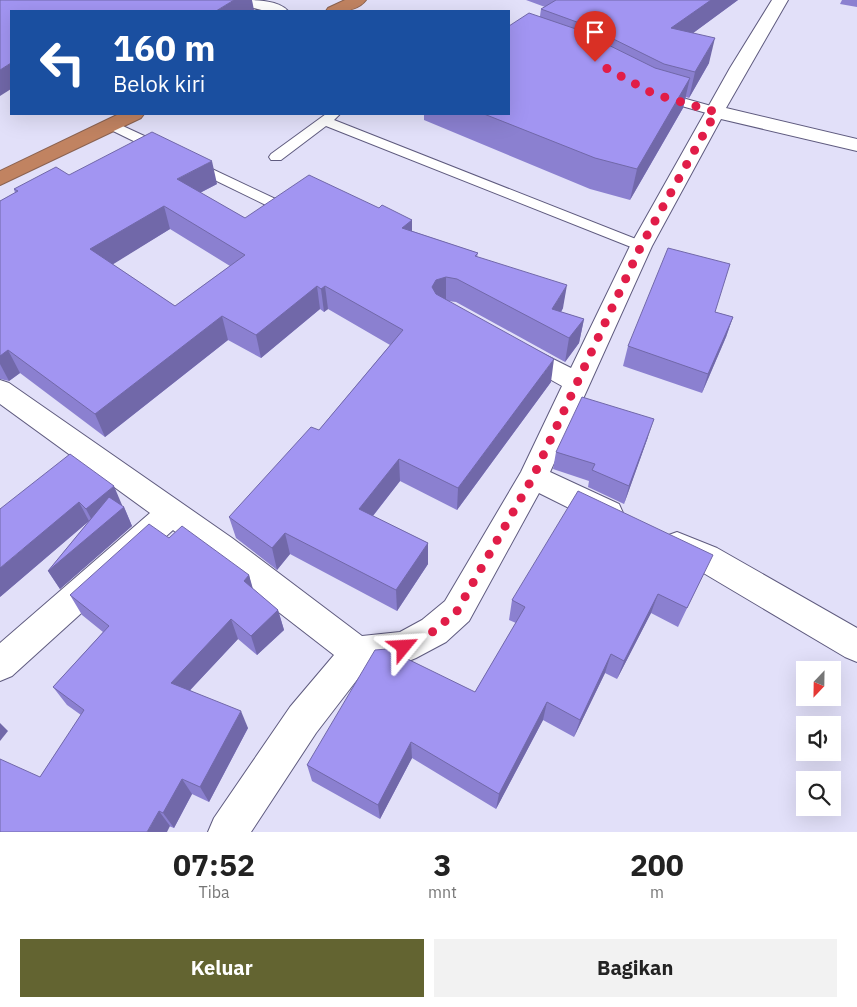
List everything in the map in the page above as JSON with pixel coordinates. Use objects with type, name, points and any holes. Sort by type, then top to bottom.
[{"type":"highway","points":[[336,10],[358,0]]},
{"type":"highway","points":[[0,179],[132,115]]},
{"type":"street","points":[[250,0],[277,10]]},
{"type":"street","points":[[228,832],[303,720],[357,653],[404,647],[434,631],[457,611],[533,477],[641,246],[739,68],[780,0]]},
{"type":"street","points":[[716,112],[857,145]]},
{"type":"street","points":[[498,339],[576,382]]},
{"type":"street","points":[[0,390],[172,512],[357,653]]},
{"type":"street","points":[[533,477],[706,558],[857,646]]},
{"type":"street","points":[[0,666],[172,512]]},
{"type":"lane","points":[[646,90],[716,112]]},
{"type":"lane","points":[[276,157],[329,117],[641,246]]},
{"type":"lane","points":[[112,125],[279,206]]},
{"type":"building","points":[[0,0],[234,0],[218,10],[10,10],[10,64],[0,70]]},
{"type":"building","points":[[556,0],[711,0],[671,28],[715,38],[695,72],[664,64],[585,25],[541,9]]},
{"type":"building","points":[[529,13],[576,29],[655,68],[690,78],[637,169],[595,158],[487,115],[510,115],[510,25]]},
{"type":"building","points":[[152,132],[212,161],[177,179],[245,218],[309,175],[379,208],[382,205],[412,220],[402,228],[478,253],[475,256],[567,285],[552,309],[584,319],[569,338],[457,279],[446,277],[436,280],[432,287],[436,294],[554,359],[458,488],[399,459],[359,509],[428,543],[396,590],[285,533],[272,548],[229,517],[311,427],[319,430],[403,330],[325,286],[321,289],[317,286],[256,335],[222,316],[95,414],[8,350],[0,356],[0,201],[18,191],[14,189],[56,167],[69,175]],"holes":[[[164,206],[245,255],[175,306],[90,249]]]},
{"type":"building","points":[[668,248],[730,264],[715,312],[733,317],[708,374],[628,346]]},
{"type":"building","points":[[582,397],[654,419],[629,486],[592,470],[595,464],[556,452]]},
{"type":"building","points":[[70,454],[114,486],[86,509],[79,502],[0,568],[0,509]]},
{"type":"building","points":[[578,491],[713,555],[687,608],[658,594],[624,661],[611,654],[580,720],[547,702],[499,794],[411,742],[378,805],[307,765],[375,650],[387,649],[475,692],[525,607],[512,600]]},
{"type":"building","points":[[109,497],[124,507],[48,571]]},
{"type":"building","points":[[149,524],[169,538],[182,526],[249,575],[244,581],[278,610],[251,636],[231,619],[171,683],[241,711],[200,787],[182,779],[163,813],[159,811],[147,832],[0,832],[0,759],[40,777],[84,710],[53,687],[109,626],[70,595]]},
{"type":"route","points":[[404,647],[434,631],[457,611],[533,477],[641,246],[716,112],[654,94],[595,62]]}]
